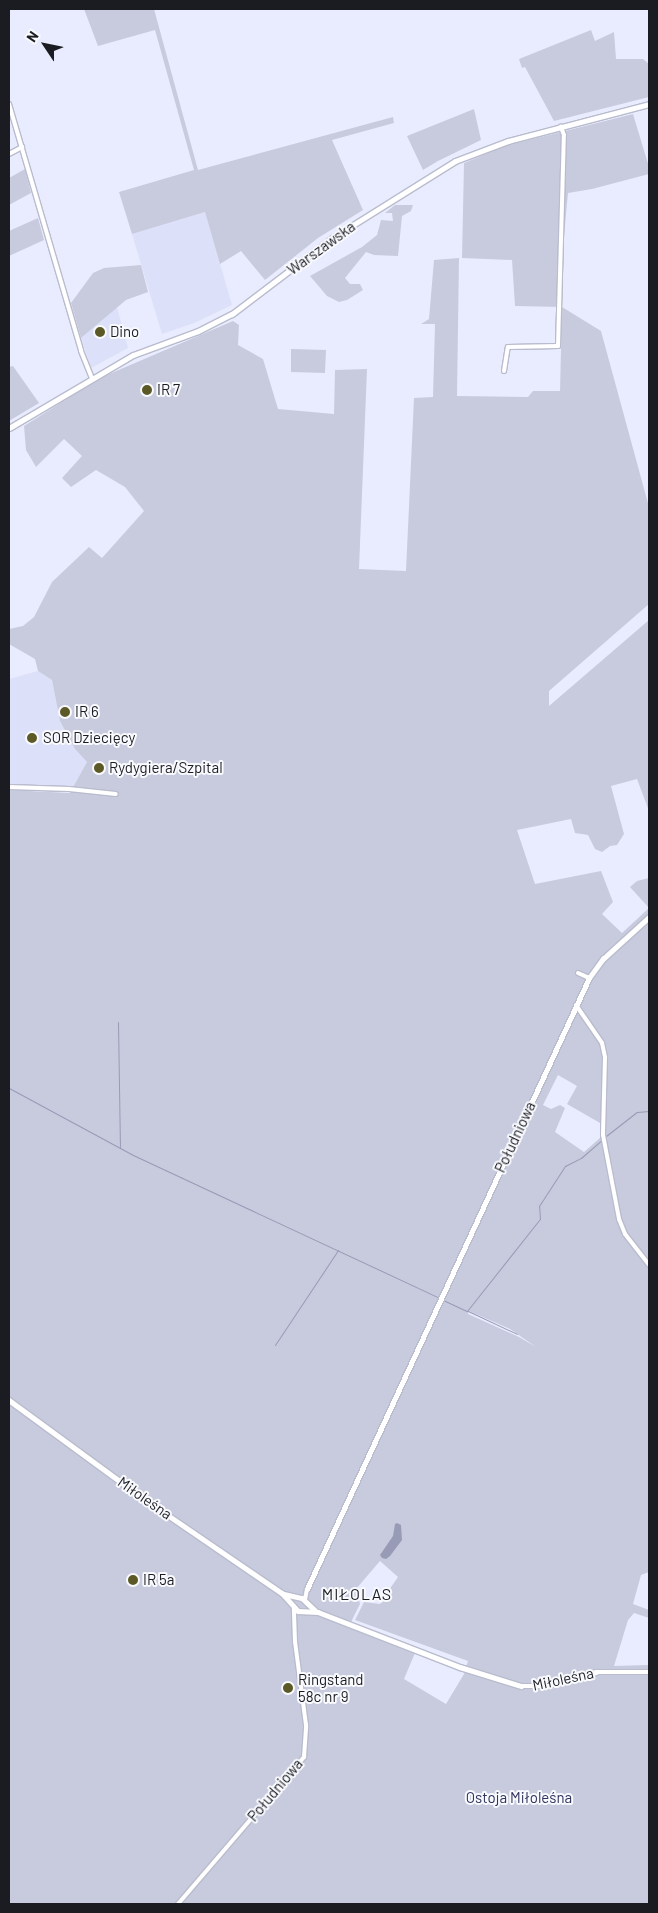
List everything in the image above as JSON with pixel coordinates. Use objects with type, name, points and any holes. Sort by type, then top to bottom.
[{"type":"main road","name":"Warszawska","points":[[9,428],[133,355],[198,331],[232,314],[332,238],[455,161],[484,149],[649,104]]},
{"type":"street","points":[[9,104],[81,351],[92,378]]},
{"type":"street","points":[[504,371],[505,351],[508,347],[558,346],[564,135],[561,127]]},
{"type":"street","points":[[9,154],[22,147]]},
{"type":"street","points":[[9,787],[78,790],[116,794]]},
{"type":"street","name":"Południowa","points":[[307,1589],[589,978],[603,959],[649,917]]},
{"type":"street","points":[[578,973],[589,978]]},
{"type":"street","points":[[576,1005],[602,1043],[605,1057],[603,1136],[619,1219],[625,1234],[649,1265]]},
{"type":"street","name":"Miłoleśna","points":[[9,1400],[143,1498],[282,1593]]},
{"type":"street","points":[[293,1606],[298,1597],[307,1589]]},
{"type":"street","points":[[295,1623],[306,1602],[307,1589]]},
{"type":"street","points":[[282,1593],[298,1597],[318,1612]]},
{"type":"street","points":[[282,1593],[293,1606],[302,1611],[318,1612]]},
{"type":"street","name":"Południowa","points":[[178,1904],[304,1757],[306,1726],[295,1642],[293,1606]]},
{"type":"street","name":"Miłoleśna","points":[[318,1612],[460,1667],[521,1686],[542,1686],[585,1674],[612,1670],[649,1672]]},
{"type":"shaded area","points":[[205,212],[232,305],[194,323],[162,334],[132,234]]},
{"type":"shaded area","points":[[117,307],[128,348],[91,368],[81,338]]},
{"type":"shaded area","points":[[38,671],[52,680],[60,721],[75,749],[87,762],[74,787],[9,785],[9,679]]},
{"type":"shaded area","points":[[395,1524],[401,1525],[402,1540],[390,1556],[386,1559],[382,1558],[380,1555],[393,1536]]},
{"type":"green space","points":[[84,9],[154,9],[198,170],[393,117],[394,123],[332,140],[363,210],[318,238],[265,280],[241,251],[220,264],[205,212],[132,234],[119,192],[194,170],[155,30],[98,46]]},
{"type":"green space","points":[[591,30],[595,41],[614,32],[616,59],[643,59],[649,64],[649,97],[554,121],[525,67],[522,68],[519,59]]},
{"type":"green space","points":[[474,109],[481,140],[423,170],[407,136]]},
{"type":"green space","points":[[633,114],[649,167],[649,174],[592,189],[568,193],[561,268],[562,307],[515,306],[512,260],[462,258],[464,163],[505,146]]},
{"type":"green space","points":[[25,169],[31,193],[9,205],[9,178]]},
{"type":"green space","points":[[395,205],[413,205],[411,211],[402,216],[398,256],[374,255],[366,252],[345,278],[350,284],[360,284],[363,290],[347,300],[339,302],[327,296],[310,276],[362,247],[377,235],[381,220],[393,221],[392,213],[385,213]]},
{"type":"green space","points":[[38,218],[44,240],[9,256],[9,231]]},
{"type":"green space","name":"Ostoja Miłoleśna","points":[[459,258],[457,396],[528,397],[533,391],[560,391],[562,307],[601,331],[649,507],[649,604],[549,691],[549,706],[649,620],[649,811],[637,779],[611,786],[624,834],[617,845],[610,846],[602,852],[595,849],[588,835],[575,833],[571,819],[517,830],[535,884],[601,871],[613,902],[602,914],[622,933],[649,908],[649,1572],[641,1575],[633,1604],[649,1610],[649,1618],[634,1613],[628,1620],[614,1666],[649,1665],[649,1904],[9,1904],[9,790],[70,793],[87,762],[75,749],[60,721],[52,680],[38,671],[35,659],[9,644],[9,629],[23,626],[34,617],[52,582],[89,547],[102,558],[144,511],[125,487],[96,470],[71,487],[62,478],[82,456],[64,439],[36,467],[26,450],[24,426],[100,378],[233,321],[239,325],[238,345],[263,359],[278,409],[334,414],[335,370],[367,369],[359,569],[406,571],[414,398],[433,397],[435,324],[421,324],[429,319],[434,260]],"holes":[[[558,1075],[577,1086],[567,1104],[600,1123],[600,1138],[584,1152],[555,1132],[565,1108],[560,1105],[551,1109],[543,1105]],[[469,1311],[510,1329],[536,1347],[519,1337],[468,1314]],[[380,1561],[398,1577],[389,1590],[391,1595],[380,1604],[364,1602],[355,1620],[468,1661],[464,1674],[446,1704],[404,1679],[415,1653],[349,1626],[360,1604],[356,1589]]]},
{"type":"green space","points":[[141,265],[148,292],[126,300],[81,338],[71,303],[93,273],[104,268]]},
{"type":"green space","points":[[291,349],[326,350],[325,373],[291,372]]},
{"type":"green space","points":[[13,366],[39,403],[9,421],[9,367]]},
{"type":"green space","points":[[649,878],[649,908],[630,887],[637,881]]},
{"type":"waterway","points":[[118,1022],[120,1147]]},
{"type":"waterway","points":[[9,1088],[133,1155],[439,1298]]},
{"type":"waterway","points":[[606,1136],[637,1112],[649,1111]]},
{"type":"waterway","points":[[443,1300],[467,1311],[540,1219],[539,1206],[565,1166],[581,1158],[602,1140]]},
{"type":"waterway","points":[[275,1345],[338,1250]]},
{"type":"waterway","points":[[468,1311],[517,1334]]},
{"type":"place","name":"Dino","points":[[100,332]]},
{"type":"place","name":"IR 7","points":[[147,390]]},
{"type":"place","name":"IR 6","points":[[65,712]]},
{"type":"place","name":"SOR Dziecięcy","points":[[32,738]]},
{"type":"place","name":"Rydygiera/Szpital","points":[[99,768]]},
{"type":"place","name":"IR 5a","points":[[133,1580]]},
{"type":"place","name":"Ringstand 58c nr 9","points":[[288,1688]]},
{"type":"district","name":"MIŁOLAS","points":[[357,1594]]}]
